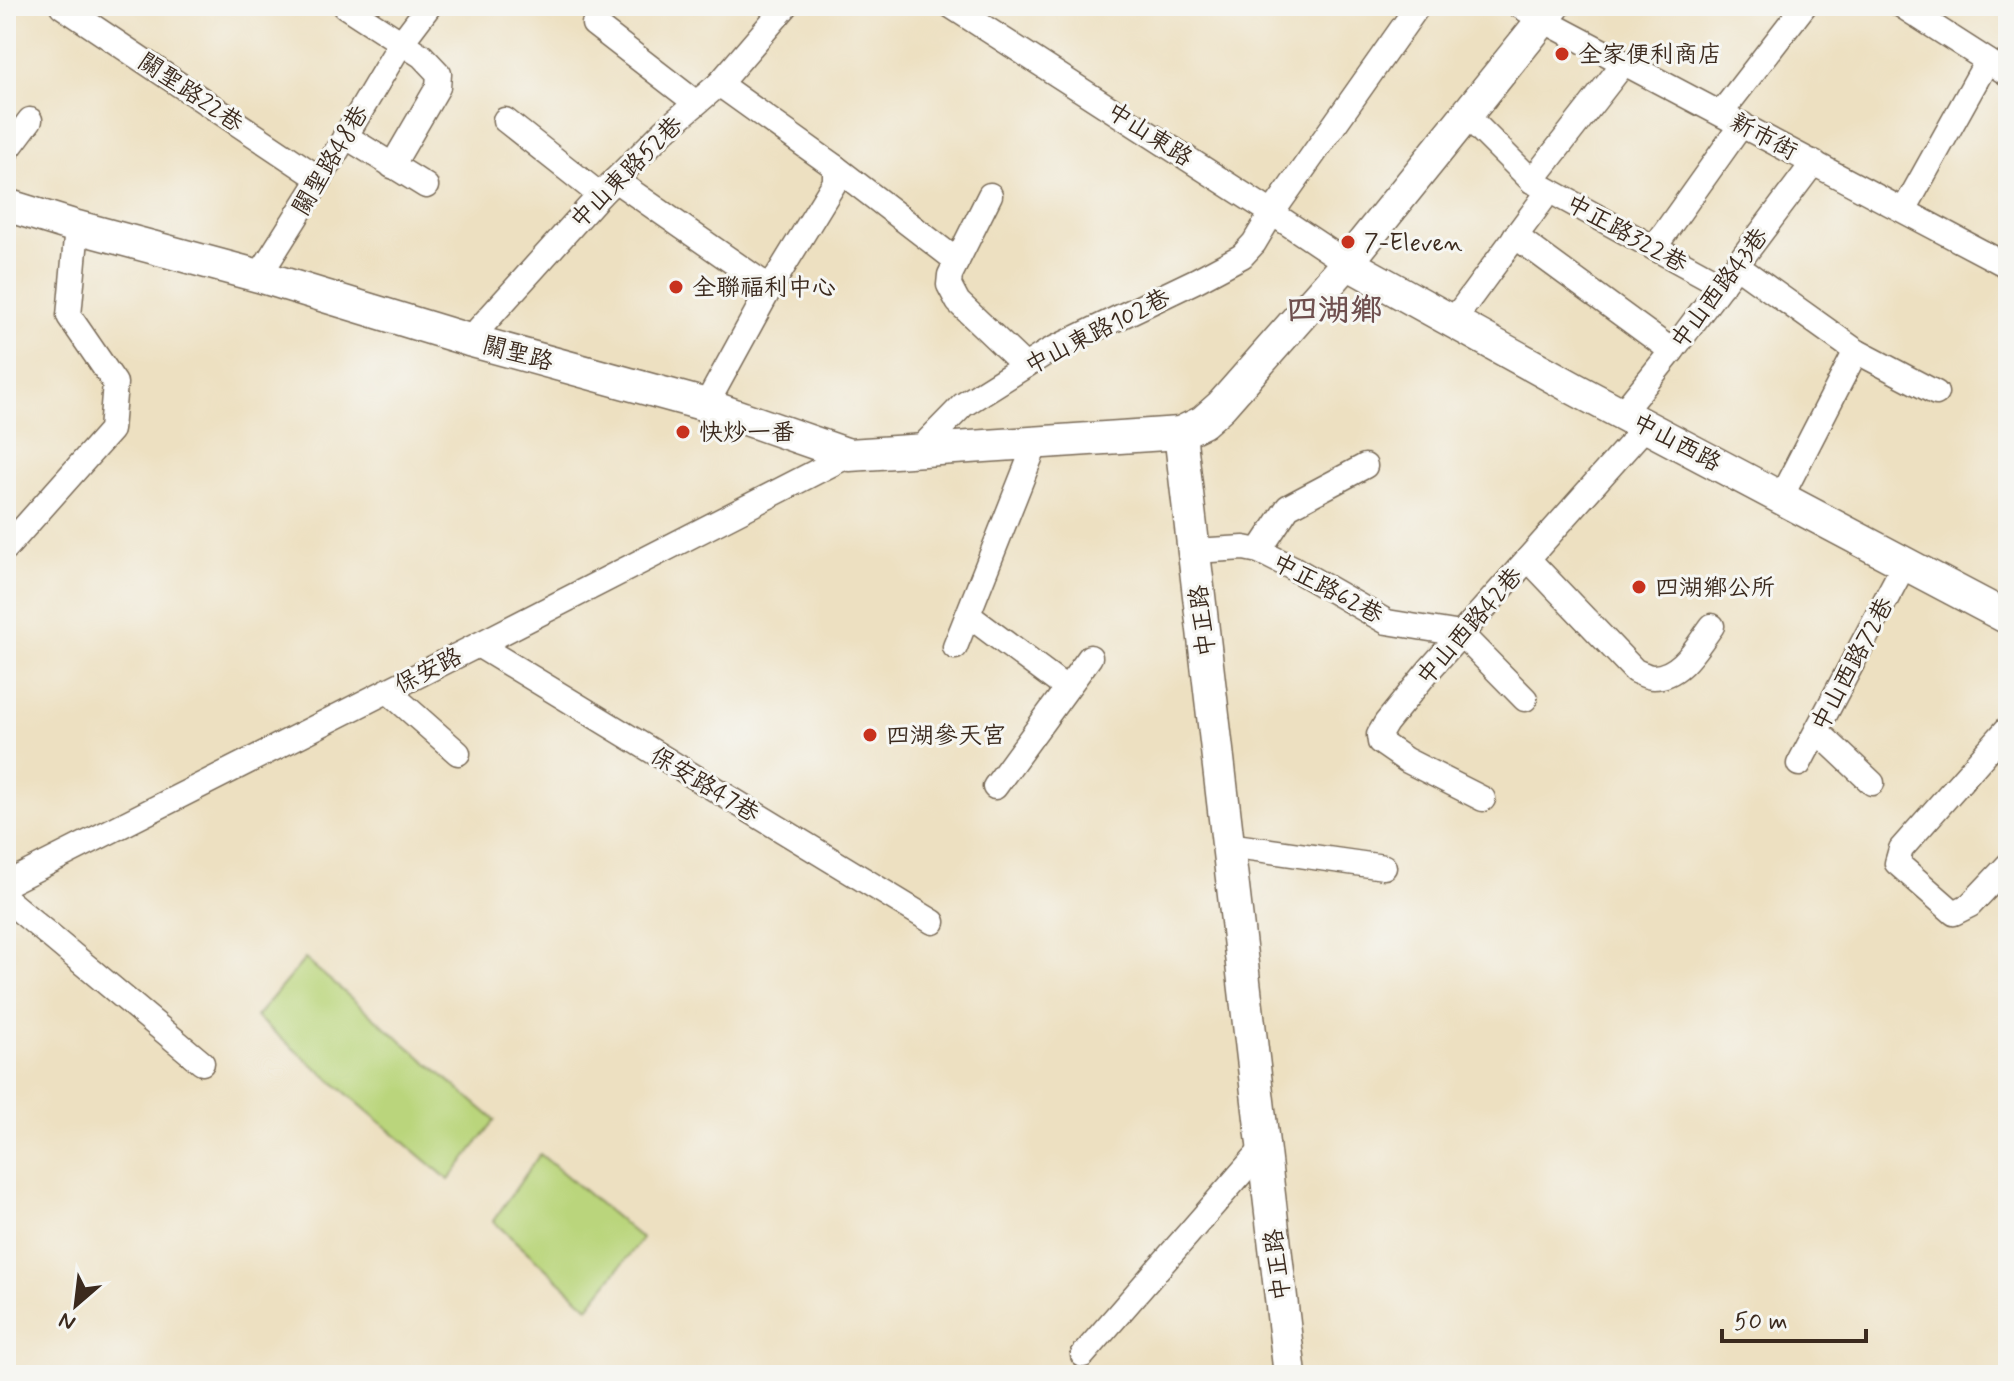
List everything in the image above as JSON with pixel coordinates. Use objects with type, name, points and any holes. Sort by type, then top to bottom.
[{"type":"main road","points":[[1180,433],[1203,422],[1221,406],[1347,263],[1466,115],[1539,11]]},
{"type":"main road","name":"關聖路","points":[[6,205],[259,276],[469,340],[706,405],[849,455],[1180,433]]},
{"type":"main road","name":"中山西路","points":[[1347,263],[1634,420],[2008,618]]},
{"type":"main road","name":"中正路","points":[[1180,433],[1290,1375]]},
{"type":"street","name":"關聖路22巷","points":[[62,6],[320,179]]},
{"type":"street","points":[[345,6],[422,56],[439,74],[438,87],[392,166]]},
{"type":"street","name":"關聖路48巷","points":[[259,276],[401,43],[429,6]]},
{"type":"street","name":"中山東路52巷","points":[[469,340],[608,187],[665,130],[719,84],[786,6]]},
{"type":"street","name":"中山東路","points":[[951,6],[1347,263]]},
{"type":"street","name":"中山東路102巷","points":[[918,451],[963,405],[1049,351],[1242,256],[1418,6]]},
{"type":"street","points":[[1654,248],[1731,119],[1804,6]]},
{"type":"street","points":[[1902,6],[1998,68],[1904,210]]},
{"type":"street","name":"新市街","points":[[1539,11],[1624,63],[2008,266]]},
{"type":"street","points":[[594,24],[696,103]]},
{"type":"street","points":[[1453,321],[1515,236],[1541,186],[1624,63]]},
{"type":"street","points":[[719,84],[835,167],[957,261]]},
{"type":"street","name":"中正路322巷","points":[[1466,115],[1541,186],[1654,248],[1729,275],[1856,351],[1936,393]]},
{"type":"street","points":[[6,152],[30,120]]},
{"type":"street","points":[[505,120],[770,288]]},
{"type":"street","points":[[345,136],[426,186]]},
{"type":"street","name":"中山西路43巷","points":[[1634,420],[1672,351],[1814,162]]},
{"type":"street","points":[[706,405],[770,288],[835,182],[835,167]]},
{"type":"street","points":[[990,195],[950,275],[949,285],[958,302],[1025,366]]},
{"type":"street","points":[[6,548],[111,430],[115,383],[69,316],[77,227]]},
{"type":"street","points":[[1515,236],[1672,351]]},
{"type":"street","points":[[1781,497],[1856,351]]},
{"type":"street","name":"中山西路42巷","points":[[1483,799],[1406,760],[1380,742],[1379,735],[1394,713],[1528,559],[1634,420]]},
{"type":"street","points":[[955,647],[1036,443]]},
{"type":"street","name":"保安路","points":[[6,884],[849,455]]},
{"type":"street","points":[[1259,551],[1288,507],[1365,466]]},
{"type":"street","name":"中正路62巷","points":[[1194,551],[1244,548],[1259,551],[1387,622],[1461,634]]},
{"type":"street","points":[[1528,559],[1635,671],[1651,677],[1670,674],[1687,659],[1712,626]]},
{"type":"street","name":"中山西路72巷","points":[[1799,764],[1905,563]]},
{"type":"street","points":[[968,615],[1066,688]]},
{"type":"street","points":[[1461,634],[1525,699]]},
{"type":"street","name":"保安路47巷","points":[[478,645],[933,922]]},
{"type":"street","points":[[995,787],[1090,657]]},
{"type":"street","points":[[388,691],[458,753]]},
{"type":"street","points":[[2008,728],[1901,849],[1897,863],[1954,913],[1970,905],[2008,865]]},
{"type":"street","points":[[1817,731],[1872,783]]},
{"type":"street","points":[[1228,845],[1384,867]]},
{"type":"street","points":[[6,899],[202,1063]]},
{"type":"street","points":[[1083,1355],[1263,1148]]},
{"type":"green space","points":[[305,959],[495,1120],[449,1180],[256,1017]]},
{"type":"green space","points":[[540,1154],[642,1239],[588,1307],[493,1221]]},
{"type":"place","name":"全家便利商店","points":[[1562,54]]},
{"type":"place","name":"7-Eleven","points":[[1348,242]]},
{"type":"place","name":"全聯福利中心","points":[[676,287]]},
{"type":"place","name":"快炒一番","points":[[683,432]]},
{"type":"place","name":"四湖鄉公所","points":[[1639,587]]},
{"type":"place","name":"四湖參天宮","points":[[870,735]]},
{"type":"district","name":"四湖鄉","points":[[1334,309]]}]
